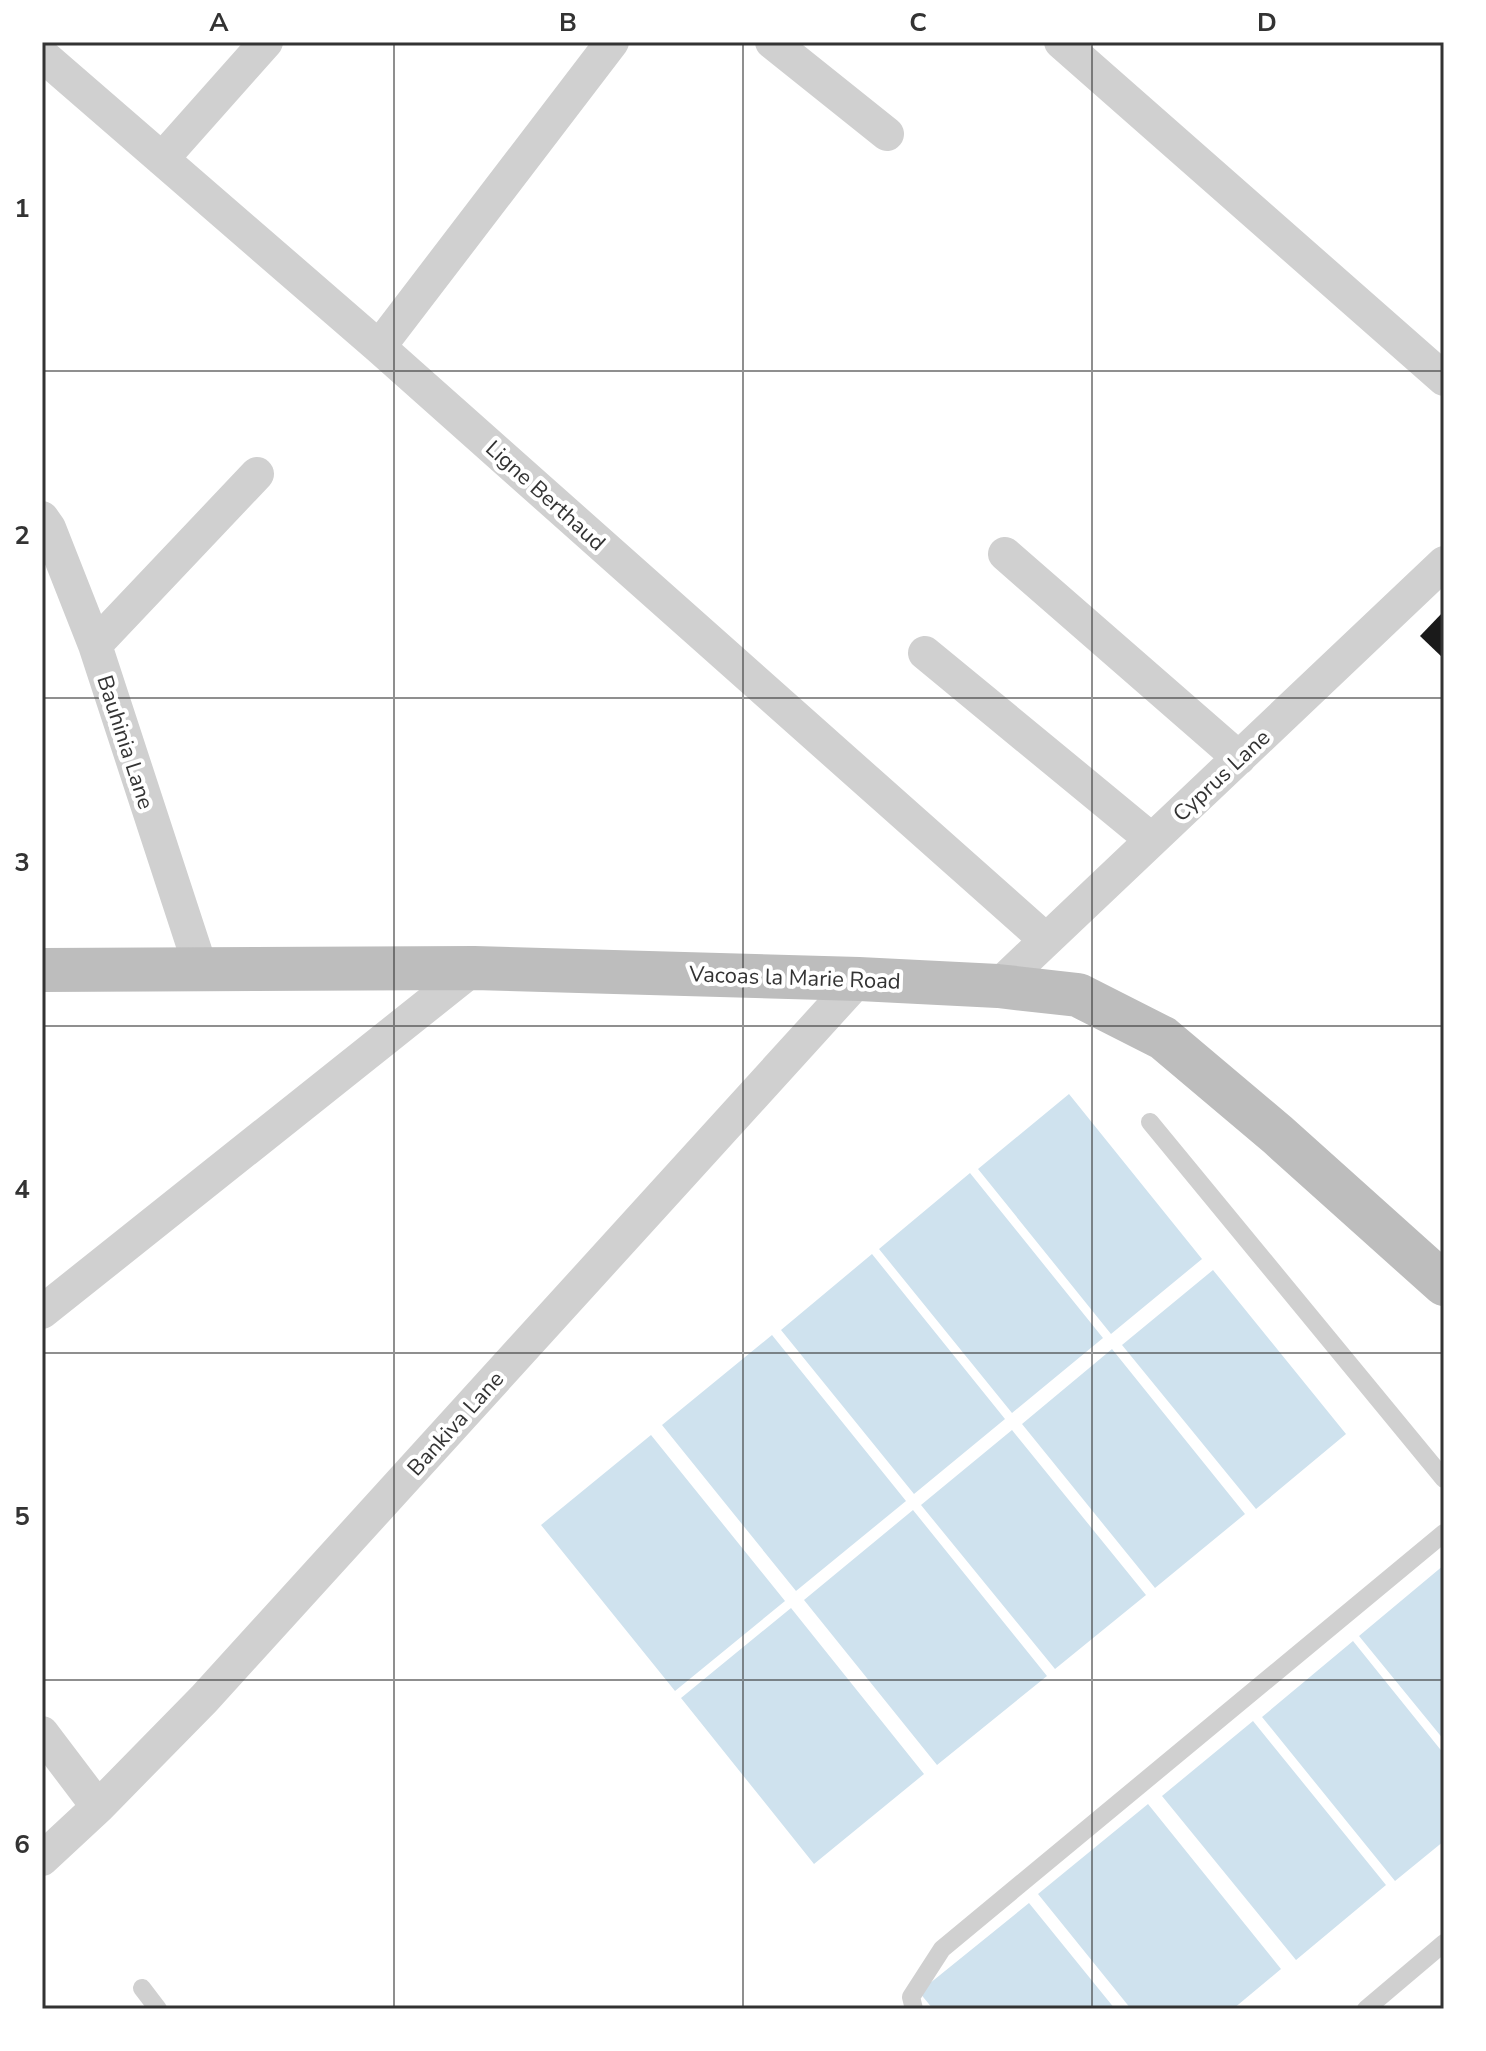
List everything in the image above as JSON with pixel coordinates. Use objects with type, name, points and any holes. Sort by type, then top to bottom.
[{"type":"main road","name":"Vacoas la Marie Road","points":[[42,970],[474,968],[859,979],[998,986],[1078,995],[1163,1038],[1278,1135],[1444,1284]]},
{"type":"street","points":[[162,159],[266,42]]},
{"type":"street","points":[[379,347],[612,42]]},
{"type":"street","points":[[772,42],[887,134]]},
{"type":"street","points":[[1061,42],[1444,379]]},
{"type":"street","name":"Ligne Berthaud","points":[[42,55],[379,347],[1046,940]]},
{"type":"street","points":[[95,645],[257,474]]},
{"type":"street","name":"Bauhinia Lane","points":[[42,518],[49,528],[95,645],[201,969]]},
{"type":"street","points":[[1005,554],[1239,758]]},
{"type":"street","name":"Cyprus Lane","points":[[998,986],[1444,563]]},
{"type":"street","points":[[925,653],[1152,840]]},
{"type":"street","points":[[42,1312],[474,968]]},
{"type":"street","name":"Bankiva Lane","points":[[42,1859],[204,1699],[859,979]]},
{"type":"street","points":[[42,1733],[98,1807]]},
{"type":"lane","points":[[1150,1122],[1444,1479]]},
{"type":"lane","points":[[914,2009],[911,1997],[942,1949],[1444,1533]]},
{"type":"lane","points":[[1366,2009],[1444,1943]]},
{"type":"lane","points":[[142,1988],[158,2009]]},
{"type":"water","points":[[1069,1094],[1202,1259],[1111,1334],[978,1169]]},
{"type":"water","points":[[970,1173],[1103,1338],[1012,1413],[879,1249]]},
{"type":"water","points":[[872,1254],[1005,1419],[914,1494],[781,1330]]},
{"type":"water","points":[[1213,1270],[1346,1434],[1256,1509],[1122,1345]]},
{"type":"water","points":[[772,1335],[906,1501],[796,1591],[662,1425]]},
{"type":"water","points":[[1112,1349],[1245,1514],[1155,1588],[1022,1424]]},
{"type":"water","points":[[1012,1430],[1146,1595],[1055,1669],[921,1505]]},
{"type":"water","points":[[651,1435],[785,1601],[675,1691],[541,1525]]},
{"type":"water","points":[[913,1510],[1047,1676],[937,1765],[804,1600]]},
{"type":"water","points":[[1444,1565],[1444,1740],[1359,1636]]},
{"type":"water","points":[[791,1608],[924,1774],[814,1864],[681,1698]]},
{"type":"water","points":[[1353,1641],[1444,1754],[1444,1841],[1395,1881],[1262,1717]]},
{"type":"water","points":[[1253,1721],[1386,1885],[1296,1960],[1162,1796]]},
{"type":"water","points":[[1148,1804],[1281,1969],[1233,2009],[1131,2009],[1038,1894]]},
{"type":"water","points":[[1029,1903],[1115,2009],[933,2009],[919,1992]]},
{"type":"building","points":[[1444,611],[1444,659],[1420,636]]}]
